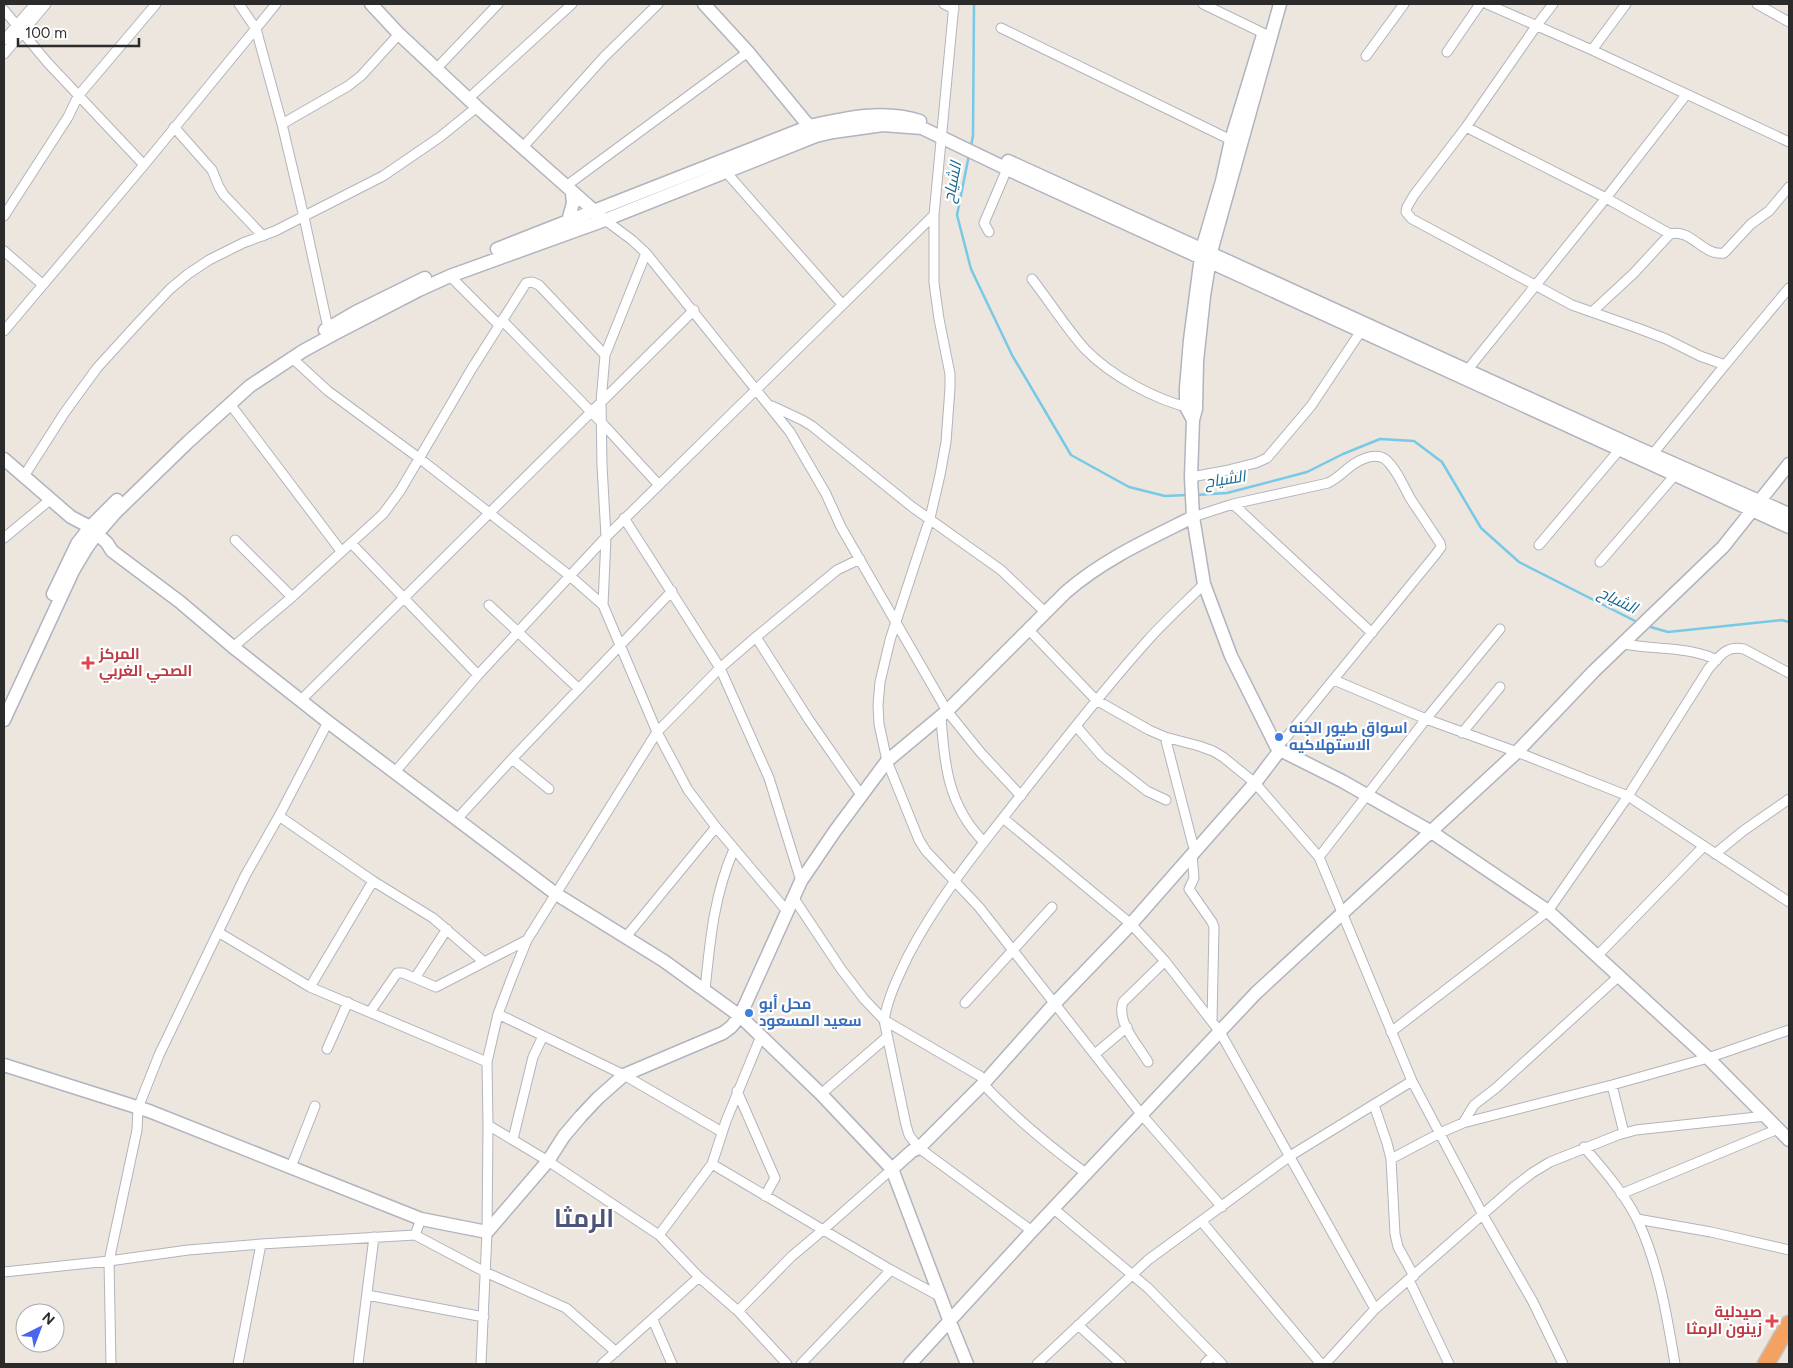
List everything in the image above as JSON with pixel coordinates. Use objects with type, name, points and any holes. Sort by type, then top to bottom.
[{"type":"highway","points":[[1766,1364],[1789,1324]]},
{"type":"highway","points":[[1778,1364],[1789,1345]]},
{"type":"main road","points":[[704,4],[748,52],[813,131]]},
{"type":"main road","points":[[1271,4],[1222,180],[1190,340],[1193,512],[1204,584],[1231,656],[1280,745],[1430,831],[1548,911],[1708,1058],[1789,1140]]},
{"type":"main road","points":[[1206,255],[1244,140],[1280,4]]},
{"type":"main road","points":[[375,5],[399,34],[569,190],[605,220]]},
{"type":"main road","points":[[4,700],[65,568],[91,534],[142,487],[254,375],[328,328],[400,289],[568,221],[813,131],[883,124],[922,128],[942,133],[978,152],[1465,374],[1675,475],[1756,506],[1789,514]]},
{"type":"main road","points":[[222,408],[250,386],[292,358],[419,290],[450,276],[605,220],[726,172],[813,131]]},
{"type":"main road","points":[[978,152],[1007,169],[1206,255],[1361,331],[1652,455],[1756,506],[1789,527]]},
{"type":"main road","points":[[568,221],[573,203],[569,190]]},
{"type":"main road","points":[[4,459],[91,534],[180,602],[233,647],[328,722],[556,894],[664,961],[740,1016],[821,1094],[892,1169],[967,1364]]},
{"type":"main road","points":[[910,1364],[1142,1115],[1216,1026],[1256,993],[1517,752],[1558,708],[1723,547],[1789,464]]},
{"type":"main road","points":[[4,1064],[138,1108],[421,1219],[487,1232],[548,1161],[564,1136],[598,1098],[624,1075],[731,1027],[740,1016],[786,910],[801,881],[887,760],[944,714],[1072,587],[1101,565],[1193,512]]},
{"type":"main road","points":[[4,720],[91,534]]},
{"type":"main road","points":[[892,1169],[916,1148],[981,1080],[1193,850],[1280,745]]},
{"type":"street","points":[[4,54],[35,4]]},
{"type":"street","points":[[4,40],[46,4]]},
{"type":"street","points":[[4,216],[68,117],[78,96],[156,4]]},
{"type":"street","points":[[239,4],[256,29],[282,124],[328,328]]},
{"type":"street","points":[[4,330],[144,165],[276,4]]},
{"type":"street","points":[[436,68],[498,4]]},
{"type":"street","points":[[24,476],[65,412],[97,368],[170,289],[209,260],[304,217],[383,176],[440,137],[572,4]]},
{"type":"street","points":[[523,148],[604,57],[658,4]]},
{"type":"street","points":[[944,4],[954,6],[934,215],[934,283],[938,319],[950,374],[946,442],[930,518],[895,621],[880,682],[878,724],[887,760],[919,840],[934,860],[979,907],[1142,1115],[1222,1207]]},
{"type":"street","points":[[1203,4],[1264,33]]},
{"type":"street","points":[[1366,56],[1404,4]]},
{"type":"street","points":[[1447,52],[1480,4]]},
{"type":"street","points":[[1487,4],[1592,50],[1789,142]]},
{"type":"street","points":[[1554,4],[1537,25],[1466,127],[1414,195],[1406,212],[1412,219],[1422,225],[1572,305],[1666,339],[1700,356],[1725,365]]},
{"type":"street","points":[[1592,50],[1626,4]]},
{"type":"street","points":[[1757,4],[1789,22]]},
{"type":"street","points":[[4,10],[78,96],[144,165]]},
{"type":"street","points":[[1001,28],[1232,140]]},
{"type":"street","points":[[282,124],[348,86],[361,76],[399,34]]},
{"type":"street","points":[[569,190],[748,52]]},
{"type":"street","points":[[1465,374],[1686,95]]},
{"type":"street","points":[[174,127],[212,170],[218,187],[224,195],[264,236]]},
{"type":"street","points":[[1466,127],[1606,198],[1670,234],[1682,234],[1718,254],[1724,253],[1751,224],[1769,211],[1789,187]]},
{"type":"street","points":[[989,232],[984,223],[1007,169]]},
{"type":"street","points":[[726,172],[842,304]]},
{"type":"street","points":[[395,772],[478,675],[624,518],[934,215]]},
{"type":"street","points":[[605,220],[632,240],[646,254],[694,310],[801,448],[944,714],[1021,796]]},
{"type":"street","points":[[1592,312],[1634,273],[1670,234]]},
{"type":"street","points":[[4,251],[42,284]]},
{"type":"street","points":[[602,605],[606,537],[601,402],[605,355],[646,254]]},
{"type":"street","points":[[450,276],[591,412],[658,484]]},
{"type":"street","points":[[1032,279],[1077,338],[1102,364],[1151,394],[1192,412]]},
{"type":"street","points":[[233,647],[292,597],[386,510],[526,283],[534,282],[605,355]]},
{"type":"street","points":[[1652,455],[1789,288]]},
{"type":"street","points":[[301,700],[694,310]]},
{"type":"street","points":[[1192,480],[1256,463],[1267,458],[1311,406],[1361,331]]},
{"type":"street","points":[[292,358],[328,391],[419,458],[570,576],[602,605],[621,644],[657,732],[688,790],[716,827],[786,910]]},
{"type":"street","points":[[770,406],[812,426],[911,506],[1001,570],[1046,613]]},
{"type":"street","points":[[222,408],[341,551]]},
{"type":"street","points":[[1539,545],[1620,450]]},
{"type":"street","points":[[1193,512],[1328,483],[1339,477],[1350,465],[1375,456],[1387,460],[1440,543],[1441,547],[1280,745]]},
{"type":"street","points":[[1600,562],[1675,475]]},
{"type":"street","points":[[4,538],[51,499]]},
{"type":"street","points":[[1233,504],[1372,633]]},
{"type":"street","points":[[624,518],[720,668],[769,778],[801,881]]},
{"type":"street","points":[[235,540],[292,597]]},
{"type":"street","points":[[350,543],[478,675]]},
{"type":"street","points":[[481,1364],[487,1232],[487,1062],[498,1014],[527,940],[657,732],[720,668],[756,637],[837,570],[860,559]]},
{"type":"street","points":[[1032,1231],[916,1148],[909,1136],[906,1124],[884,1020],[887,1004],[901,971],[931,915],[955,880],[1096,700],[1148,639],[1204,584]]},
{"type":"street","points":[[457,819],[672,591]]},
{"type":"street","points":[[489,605],[579,690]]},
{"type":"street","points":[[1319,857],[1426,719],[1500,629]]},
{"type":"street","points":[[1029,630],[1096,700],[1133,722],[1165,737],[1213,751],[1252,781],[1319,857],[1412,1081],[1483,1215],[1533,1302],[1563,1364]]},
{"type":"street","points":[[756,637],[809,720],[861,795]]},
{"type":"street","points":[[1624,644],[1694,651],[1717,660]]},
{"type":"street","points":[[1391,1032],[1548,911],[1628,796],[1694,691],[1717,660],[1729,649],[1736,647],[1744,649],[1789,673]]},
{"type":"street","points":[[1334,680],[1426,719],[1517,752],[1628,796],[1789,902]]},
{"type":"street","points":[[1462,733],[1500,687]]},
{"type":"street","points":[[944,714],[944,759],[952,790],[959,808],[968,823],[984,842]]},
{"type":"street","points":[[111,1364],[109,1261],[137,1130],[138,1108],[159,1055],[245,876],[328,722]]},
{"type":"street","points":[[1076,726],[1102,756],[1147,791],[1166,800]]},
{"type":"street","points":[[1165,737],[1193,850],[1194,878],[1189,890],[1214,927],[1216,1026]]},
{"type":"street","points":[[512,759],[549,789]]},
{"type":"street","points":[[1715,854],[1743,831],[1789,800]]},
{"type":"street","points":[[279,816],[373,881],[412,904],[447,929],[484,962]]},
{"type":"street","points":[[1003,818],[1128,921],[1165,961],[1216,1026],[1375,1309]]},
{"type":"street","points":[[625,938],[716,827]]},
{"type":"street","points":[[1598,955],[1703,847]]},
{"type":"street","points":[[705,990],[710,932],[719,891],[734,848]]},
{"type":"street","points":[[310,987],[373,881]]},
{"type":"street","points":[[793,896],[841,969],[884,1020],[981,1080],[1026,1127],[1087,1174]]},
{"type":"street","points":[[965,1003],[1052,907]]},
{"type":"street","points":[[415,978],[447,929]]},
{"type":"street","points":[[218,932],[310,987],[487,1062]]},
{"type":"street","points":[[370,1012],[397,973],[403,972],[436,987],[527,940]]},
{"type":"street","points":[[1148,1062],[1126,1028],[1120,1010],[1123,1002],[1165,961]]},
{"type":"street","points":[[1463,1123],[1474,1105],[1496,1088],[1619,976]]},
{"type":"street","points":[[327,1049],[348,1002]]},
{"type":"street","points":[[498,1014],[624,1075],[722,1132]]},
{"type":"street","points":[[1095,1054],[1126,1028]]},
{"type":"street","points":[[1391,1160],[1440,1133],[1463,1123],[1708,1058],[1789,1030]]},
{"type":"street","points":[[513,1138],[533,1057],[543,1036]]},
{"type":"street","points":[[659,1235],[712,1164],[737,1091],[761,1036]]},
{"type":"street","points":[[821,1094],[888,1037]]},
{"type":"street","points":[[1037,1364],[1132,1274],[1156,1254],[1290,1156],[1412,1081]]},
{"type":"street","points":[[1612,1085],[1624,1133]]},
{"type":"street","points":[[737,1091],[776,1178],[765,1196]]},
{"type":"street","points":[[1374,1105],[1391,1160],[1395,1234],[1398,1247],[1449,1364]]},
{"type":"street","points":[[291,1167],[315,1106]]},
{"type":"street","points":[[1202,1222],[1323,1364],[1375,1309],[1532,1173],[1550,1162],[1584,1147],[1636,1130],[1766,1116]]},
{"type":"street","points":[[488,1125],[513,1138],[659,1235],[699,1277],[738,1311],[787,1364]]},
{"type":"street","points":[[1621,1194],[1778,1128]]},
{"type":"street","points":[[1584,1147],[1600,1165],[1637,1219],[1658,1278],[1675,1364]]},
{"type":"street","points":[[712,1164],[942,1298]]},
{"type":"street","points":[[738,1311],[777,1270],[892,1169]]},
{"type":"street","points":[[1054,1209],[1159,1298],[1222,1364]]},
{"type":"street","points":[[415,1235],[421,1219]]},
{"type":"street","points":[[1637,1219],[1711,1232],[1789,1250]]},
{"type":"street","points":[[4,1272],[109,1261],[188,1250],[415,1235],[485,1272],[566,1308],[616,1352]]},
{"type":"street","points":[[358,1364],[374,1237]]},
{"type":"street","points":[[238,1364],[261,1244]]},
{"type":"street","points":[[801,1364],[891,1270]]},
{"type":"street","points":[[602,1364],[699,1277]]},
{"type":"street","points":[[367,1295],[484,1317]]},
{"type":"street","points":[[653,1320],[672,1364]]},
{"type":"street","points":[[1078,1325],[1121,1364]]},
{"type":"street","points":[[1205,1364],[1213,1355]]},
{"type":"waterway","name":"الشياح","points":[[971,147],[973,135],[974,4]]},
{"type":"waterway","name":"الشياح","points":[[969,155],[957,215],[971,269],[1012,355],[1071,455],[1129,487],[1165,496],[1187,495]]},
{"type":"waterway","name":"الشياح","points":[[1195,495],[1227,493],[1307,472],[1343,454],[1380,439],[1414,441],[1442,462],[1481,528],[1519,562],[1637,622]]},
{"type":"waterway","name":"الشياح","points":[[1647,626],[1668,632],[1782,620],[1789,622]]},
{"type":"place","name":"المركز الصحي الغربي","points":[[88,663]]},
{"type":"place","name":"اسواق طيور الجنه الاستهلاكيه","points":[[1279,737]]},
{"type":"place","name":"محل أبو سعيد المسعود","points":[[749,1013]]},
{"type":"place","name":"صيدلية زينون الرمثا","points":[[1772,1321]]},
{"type":"district","name":"الرمثا","points":[[584,1218]]}]
